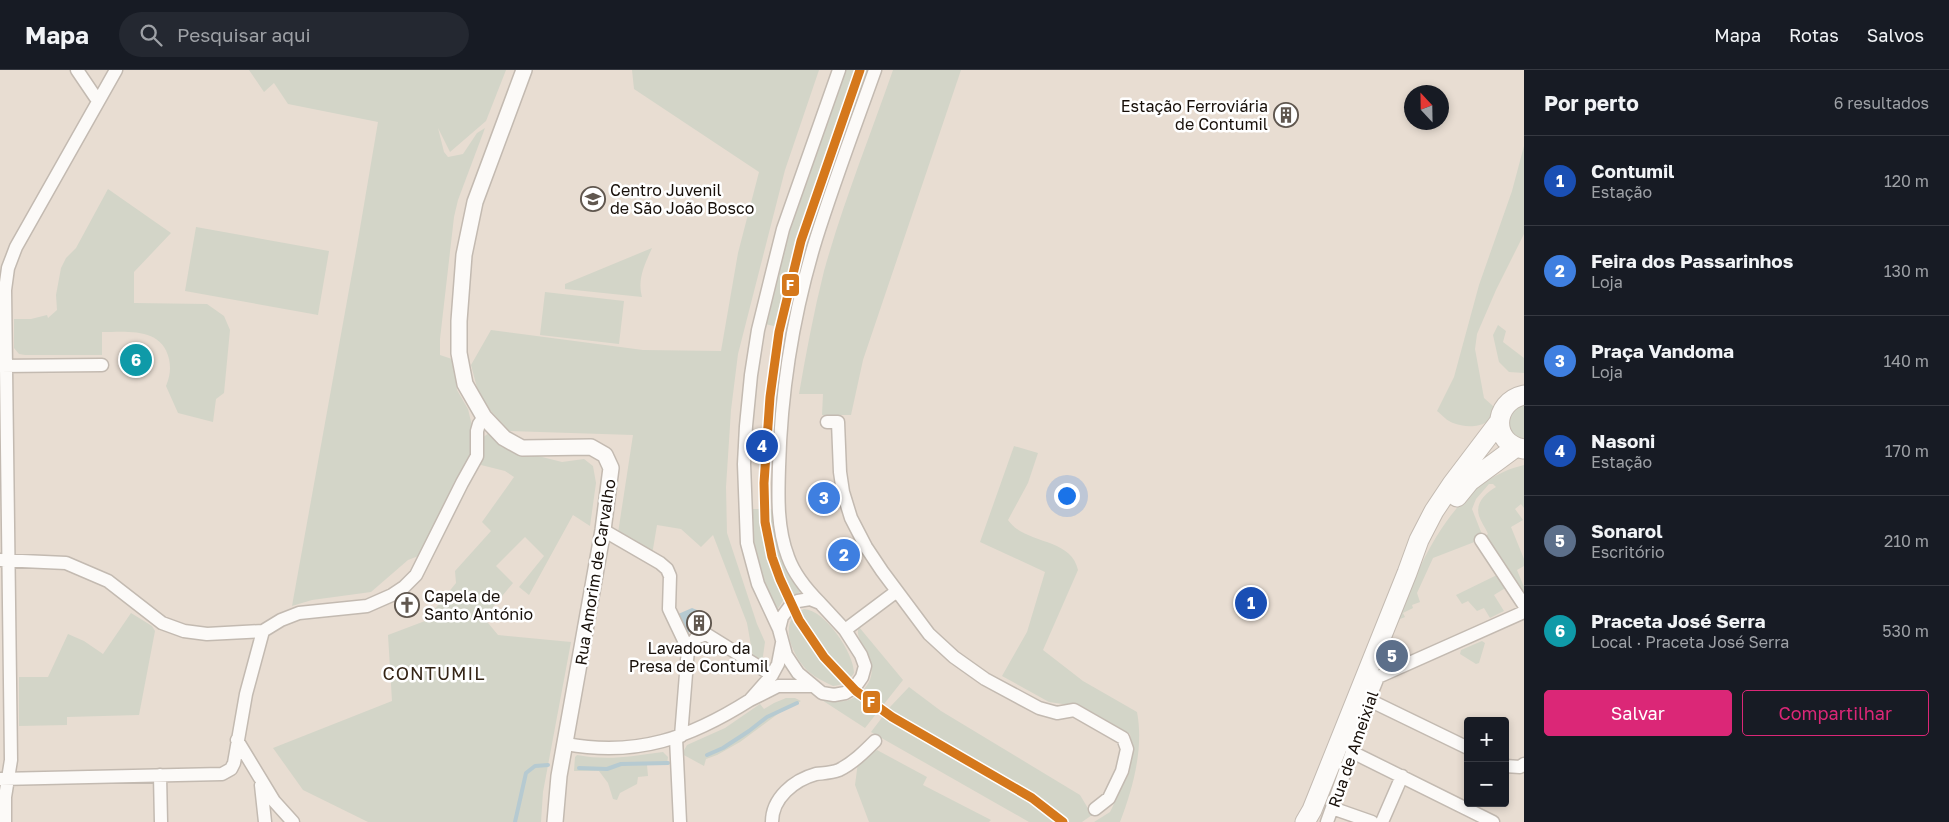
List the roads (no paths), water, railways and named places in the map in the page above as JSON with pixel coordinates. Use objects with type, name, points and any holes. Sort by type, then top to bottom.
[{"type":"main road","points":[[1305,822],[1312,810],[1419,540],[1434,511],[1452,484],[1499,422],[1503,408],[1507,403],[1522,394]]},
{"type":"main road","points":[[1407,573],[1424,543],[1470,481],[1520,448],[1504,437],[1499,422]]},
{"type":"street","points":[[77,70],[98,101]]},
{"type":"street","points":[[6,822],[4,779],[10,760],[4,560],[3,366],[5,290],[8,268],[16,248],[116,70]]},
{"type":"street","name":"Rua Amorim de Carvalho","points":[[524,70],[475,202],[464,256],[459,321],[459,353],[465,384],[484,417],[504,438],[522,448],[591,447],[605,455],[611,468],[603,530],[560,776],[555,822]]},
{"type":"street","points":[[839,70],[783,229],[758,330],[747,412],[744,464],[748,542],[758,584],[779,628],[786,655],[798,673],[822,693],[834,695],[845,693],[855,687],[862,677],[864,666],[860,655],[844,630],[809,591],[792,567],[780,532],[778,502],[780,424],[802,292],[816,238],[875,70]]},
{"type":"street","points":[[3,366],[102,365]]},
{"type":"street","points":[[4,560],[66,563],[108,581],[162,623],[184,631],[207,634],[263,631],[281,620],[299,613],[367,606],[404,587],[416,576],[462,483],[478,456],[477,431],[484,417]]},
{"type":"street","points":[[827,422],[838,422],[840,472],[843,492],[851,518],[866,547],[929,634],[954,657],[984,679],[1039,708],[1056,713],[1074,710],[1123,738],[1127,749],[1122,771],[1109,798],[1095,809]]},
{"type":"street","points":[[603,530],[645,553],[667,569],[670,576],[669,609],[688,649]]},
{"type":"street","points":[[1481,540],[1524,605]]},
{"type":"street","points":[[844,630],[897,591]]},
{"type":"street","points":[[779,628],[782,617],[798,601],[810,599],[820,603]]},
{"type":"street","name":"Rua de Ameixial","points":[[1327,822],[1352,752],[1351,744],[1378,677],[1524,612]]},
{"type":"street","points":[[4,779],[222,774],[231,769],[234,763],[246,694],[263,631]]},
{"type":"street","points":[[680,822],[679,737],[688,649],[696,638],[706,634],[772,675]]},
{"type":"street","points":[[750,700],[772,675],[778,664],[782,643]]},
{"type":"street","points":[[566,744],[620,748],[655,743],[679,737],[721,719],[750,700],[778,686],[812,686]]},
{"type":"street","points":[[1368,700],[1464,746]]},
{"type":"street","points":[[238,740],[261,782],[274,801],[293,822]]},
{"type":"street","points":[[772,822],[775,806],[786,791],[814,775],[838,770],[853,761],[875,741]]},
{"type":"street","points":[[1352,752],[1491,822]]},
{"type":"street","points":[[1509,766],[1520,767],[1524,764]]},
{"type":"street","points":[[160,775],[161,822]]},
{"type":"street","points":[[1382,822],[1402,776]]},
{"type":"street","points":[[261,782],[265,822]]},
{"type":"street","points":[[1332,808],[1372,822]]},
{"type":"waterway","points":[[707,755],[723,748],[767,717],[797,703]]},
{"type":"waterway","points":[[579,768],[607,769],[621,764],[668,763]]},
{"type":"waterway","points":[[515,822],[526,773],[535,766],[548,765]]},
{"type":"place","name":"Estação Ferroviária de Contumil","points":[[1286,115]]},
{"type":"place","name":"Centro Juvenil de São João Bosco","points":[[593,199]]},
{"type":"place","name":"Praceta José Serra","points":[[136,360]]},
{"type":"place","name":"Nasoni","points":[[762,446]]},
{"type":"place","name":"Praça Vandoma","points":[[824,498]]},
{"type":"place","name":"Feira dos Passarinhos","points":[[844,555]]},
{"type":"place","name":"Contumil","points":[[1251,603]]},
{"type":"place","name":"Capela de Santo António","points":[[407,605]]},
{"type":"place","name":"Lavadouro da Presa de Contumil","points":[[699,623]]},
{"type":"place","name":"Sonarol","points":[[1392,656]]},
{"type":"district","name":"CONTUMIL","points":[[434,673]]}]
